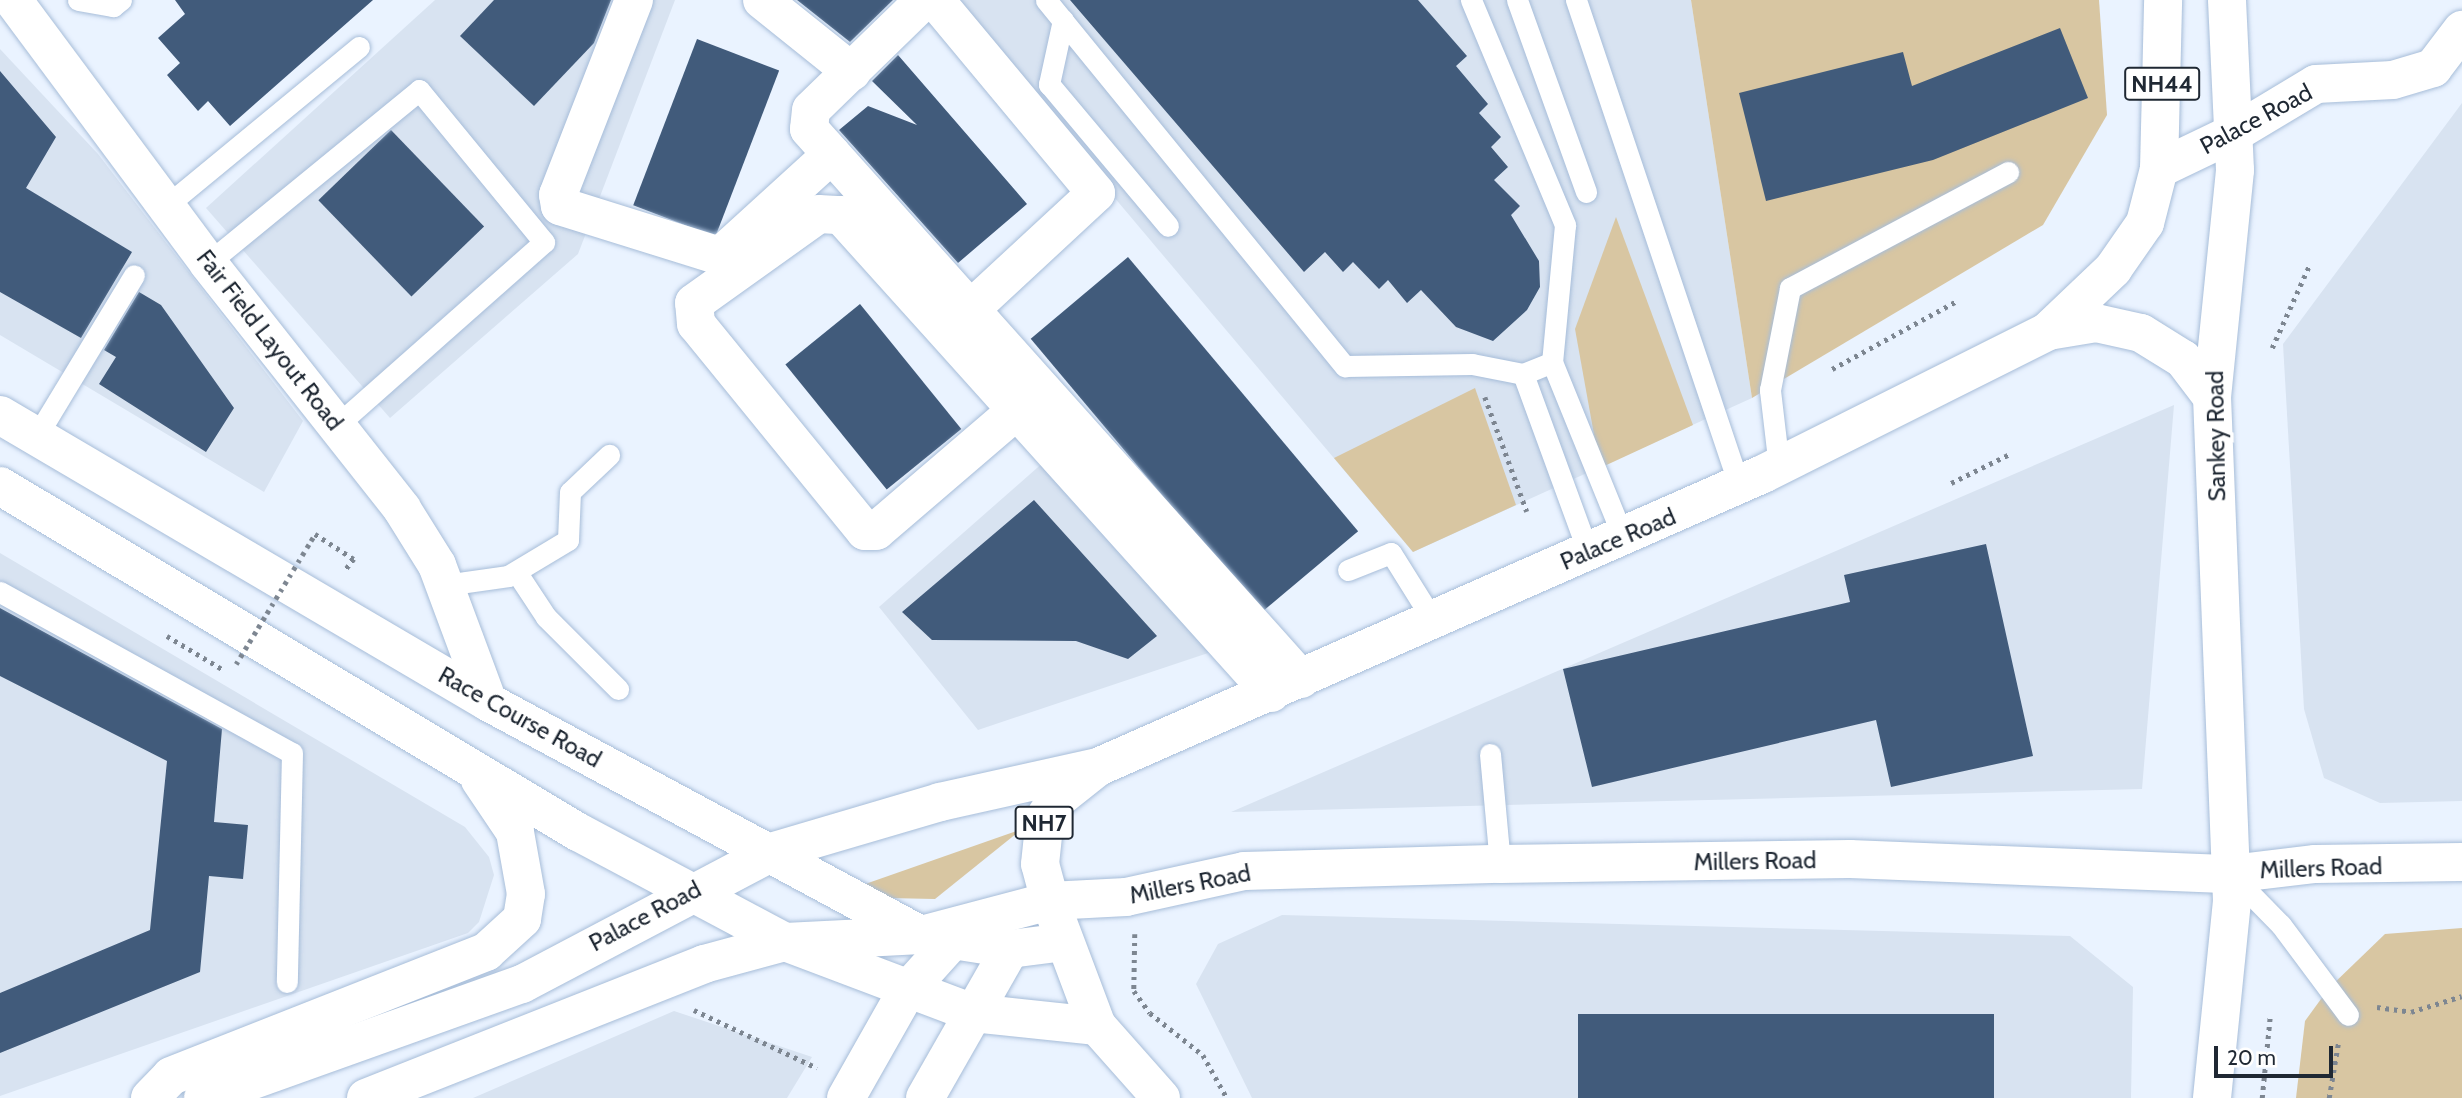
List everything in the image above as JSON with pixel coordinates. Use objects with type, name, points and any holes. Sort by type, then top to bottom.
[{"type":"main road","name":"Fair Field Layout Road","points":[[13,0],[208,264],[402,509],[445,585],[488,702]]},
{"type":"main road","points":[[634,0],[558,195],[560,206],[720,256],[832,154]]},
{"type":"main road","points":[[762,0],[852,72]]},
{"type":"main road","name":"NH44","points":[[2159,169],[2163,0]]},
{"type":"main road","name":"Sankey Road","points":[[2212,1098],[2231,874],[2212,397],[2236,132],[2227,0]]},
{"type":"main road","points":[[972,308],[1096,193],[944,6],[919,2],[807,121],[832,154],[972,308],[1286,686]]},
{"type":"main road","name":"Palace Road","points":[[203,1098],[522,984],[685,893],[774,851],[940,802],[1098,767],[1286,686],[1431,617],[1623,537],[1779,467],[2048,331],[2113,269],[2145,223],[2159,169],[2236,132],[2316,84],[2393,80],[2433,68],[2462,30]]},
{"type":"main road","points":[[1016,411],[876,531],[865,531],[696,324],[694,303],[829,210],[842,215],[1016,411],[1286,686]]},
{"type":"main road","points":[[2048,331],[2096,323],[2141,333],[2183,359],[2212,397]]},
{"type":"main road","name":"Race Course Road","points":[[0,415],[488,702],[936,938],[1010,949],[1065,942]]},
{"type":"main road","points":[[0,486],[472,770],[685,893],[785,942],[906,992],[973,1013],[1097,1026],[1161,1098]]},
{"type":"main road","name":"Palace Road","points":[[1097,1026],[1050,901],[1040,864],[1045,817],[1098,767]]},
{"type":"main road","points":[[150,1098],[171,1076],[486,952],[522,919],[526,894],[515,832],[472,770]]},
{"type":"main road","name":"Millers Road","points":[[936,938],[1050,901],[1126,897],[1244,871],[1850,859],[2231,874],[2315,864],[2462,862]]},
{"type":"main road","points":[[366,1098],[663,978],[785,942],[936,938]]},
{"type":"main road","points":[[846,1098],[936,938]]},
{"type":"main road","points":[[925,1098],[1010,949]]},
{"type":"lane","points":[[79,0],[113,6],[121,0]]},
{"type":"lane","points":[[1046,0],[1345,366],[1472,364],[1523,374],[1552,362]]},
{"type":"lane","points":[[1471,0],[1565,225],[1552,362],[1623,537]]},
{"type":"lane","points":[[1517,0],[1586,192]]},
{"type":"lane","points":[[1576,0],[1739,485]]},
{"type":"lane","points":[[1063,20],[1049,84],[1168,226]]},
{"type":"lane","points":[[166,206],[359,47]]},
{"type":"lane","points":[[208,264],[419,90],[544,242],[337,425]]},
{"type":"lane","points":[[1779,467],[1769,401],[1790,288],[2008,172]]},
{"type":"lane","points":[[36,437],[134,275]]},
{"type":"lane","points":[[1523,374],[1588,552]]},
{"type":"lane","points":[[445,585],[517,573],[568,540],[570,492],[609,455]]},
{"type":"lane","points":[[1348,570],[1386,553],[1397,557],[1431,617]]},
{"type":"lane","points":[[517,573],[546,617],[618,689]]},
{"type":"lane","points":[[0,592],[292,753],[287,982]]},
{"type":"lane","points":[[1490,754],[1500,864]]},
{"type":"lane","points":[[2231,874],[2281,925],[2348,1015]]},
{"type":"path","points":[[2272,348],[2309,266]]},
{"type":"path","points":[[1832,369],[1955,302]]},
{"type":"path","points":[[1472,364],[1527,512]]},
{"type":"path","points":[[1951,483],[2010,454]]},
{"type":"path","points":[[236,664],[315,534],[354,559],[344,573]]},
{"type":"path","points":[[1126,897],[1137,941],[1134,991],[1150,1013],[1203,1055],[1227,1098]]},
{"type":"path","points":[[688,1007],[817,1068]]},
{"type":"path","points":[[2262,1098],[2270,1017]]},
{"type":"shaded area","points":[[435,0],[675,0],[578,254],[390,418],[206,208]]},
{"type":"shaded area","points":[[948,0],[1691,0],[1752,398],[1413,552]]},
{"type":"shaded area","points":[[1691,0],[2099,0],[2107,115],[2043,225],[1752,398]]},
{"type":"shaded area","points":[[0,49],[98,154],[303,421],[264,492],[0,335]]},
{"type":"shaded area","points":[[2462,103],[2462,801],[2380,803],[2324,778],[2304,709],[2283,344]]},
{"type":"shaded area","points":[[1616,217],[1693,425],[1600,468],[1575,329]]},
{"type":"shaded area","points":[[1475,388],[1516,505],[1413,552],[1334,458]]},
{"type":"shaded area","points":[[2174,405],[2142,789],[1231,812]]},
{"type":"shaded area","points":[[1054,453],[1229,646],[978,730],[879,607]]},
{"type":"shaded area","points":[[0,553],[465,827],[489,857],[494,875],[479,922],[468,933],[0,1096]]},
{"type":"shaded area","points":[[1022,829],[935,899],[888,898],[851,889]]},
{"type":"shaded area","points":[[1282,915],[2070,936],[2133,987],[2131,1098],[1252,1098],[1196,984],[1218,944]]},
{"type":"shaded area","points":[[2462,928],[2462,1098],[2296,1098],[2305,1021],[2329,988],[2385,934]]},
{"type":"shaded area","points":[[674,1011],[812,1057],[787,1098],[473,1098]]},
{"type":"building","points":[[175,0],[373,0],[230,126],[208,101],[198,111],[167,75],[180,63],[158,38],[185,14]]},
{"type":"building","points":[[494,0],[611,0],[594,43],[534,106],[460,36]]},
{"type":"building","points":[[797,0],[893,0],[850,42]]},
{"type":"building","points":[[1070,0],[1418,0],[1467,56],[1456,66],[1488,104],[1479,113],[1501,137],[1491,147],[1508,167],[1494,180],[1520,206],[1511,215],[1539,261],[1540,287],[1527,310],[1493,341],[1456,327],[1421,290],[1407,303],[1388,280],[1379,289],[1353,262],[1343,272],[1325,252],[1304,272]]},
{"type":"building","points":[[2060,28],[2088,98],[1933,160],[1766,201],[1739,93],[1903,52],[1912,86]]},
{"type":"building","points":[[697,39],[779,71],[715,237],[633,205]]},
{"type":"building","points":[[898,55],[1027,204],[958,263],[839,130],[868,106],[917,125],[872,81]]},
{"type":"building","points":[[0,71],[56,137],[26,188],[132,252],[81,338],[0,292]]},
{"type":"building","points":[[391,130],[484,226],[411,297],[318,200]]},
{"type":"building","points":[[1128,257],[1358,531],[1261,613],[1031,339]]},
{"type":"building","points":[[139,292],[161,305],[234,408],[206,452],[99,384],[116,357],[104,350]]},
{"type":"building","points":[[860,304],[961,429],[887,490],[785,364]]},
{"type":"building","points":[[1034,500],[1157,636],[1128,659],[1076,641],[932,640],[902,612]]},
{"type":"building","points":[[1986,544],[2033,756],[1891,787],[1876,720],[1592,787],[1563,669],[1850,602],[1844,575]]},
{"type":"building","points":[[0,608],[222,729],[214,822],[248,825],[243,879],[209,876],[200,972],[0,1053],[0,993],[150,930],[167,761],[0,676]]},
{"type":"building","points":[[1578,1014],[1994,1014],[1994,1098],[1578,1098]]}]
